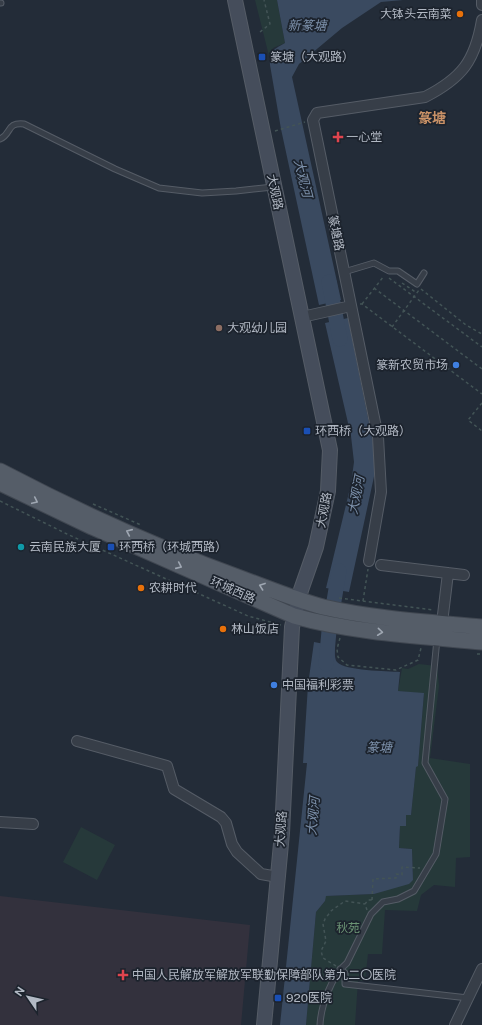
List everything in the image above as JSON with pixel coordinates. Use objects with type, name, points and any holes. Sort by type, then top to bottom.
[{"type":"main road","name":"大观路","points":[[235,0],[330,450],[328,491],[324,512],[316,547],[298,600],[293,622],[282,833],[264,1025]]},
{"type":"main road","name":"环城西路","points":[[0,471],[97,518],[200,564],[298,600],[322,607],[346,606],[442,617],[482,627]]},
{"type":"main road","name":"环城西路","points":[[0,483],[293,622],[318,622],[341,632],[482,642]]},
{"type":"street","points":[[482,0],[482,5]]},
{"type":"street","name":"篆塘路","points":[[370,561],[381,492],[378,437],[312,120],[317,113],[426,96],[439,90],[452,81],[465,68],[479,36],[482,20]]},
{"type":"street","points":[[302,317],[351,306]]},
{"type":"street","points":[[381,565],[464,575]]},
{"type":"street","points":[[442,617],[448,573]]},
{"type":"street","points":[[77,742],[167,766],[174,789],[214,813],[226,823],[232,844],[237,852],[261,874],[278,877]]},
{"type":"street","points":[[0,822],[33,824]]},
{"type":"street","points":[[455,1025],[482,969]]},
{"type":"lane","points":[[0,139],[5,136],[12,125],[17,123],[24,124],[115,169],[159,188],[202,192],[236,191],[274,187]]},
{"type":"lane","points":[[344,272],[374,263],[389,271],[398,272],[417,284],[424,273]]},
{"type":"lane","points":[[320,1025],[326,997],[340,969],[347,963],[371,914],[383,902],[398,899],[414,891],[436,854],[445,799],[425,763],[437,638]]},
{"type":"lane","points":[[340,969],[346,973],[346,984],[468,998]]},
{"type":"path","points":[[260,32],[270,24],[264,0]]},
{"type":"path","points":[[281,129],[302,123]]},
{"type":"path","points":[[351,306],[362,304],[387,272]]},
{"type":"path","points":[[384,275],[482,347]]},
{"type":"path","points":[[399,280],[417,293]]},
{"type":"path","points":[[374,288],[482,369]]},
{"type":"path","points":[[392,327],[421,289],[466,325],[482,334]]},
{"type":"path","points":[[362,304],[482,394]]},
{"type":"path","points":[[482,403],[468,420],[482,431]]},
{"type":"path","points":[[0,501],[66,534],[248,616],[293,622]]},
{"type":"path","points":[[90,502],[147,528]]},
{"type":"path","points":[[363,602],[370,561]]},
{"type":"path","points":[[346,606],[363,602],[442,617]]},
{"type":"path","points":[[341,632],[337,649],[338,657],[347,665],[396,670],[418,660],[421,648]]},
{"type":"path","points":[[372,900],[373,879],[396,878],[396,874],[402,875],[402,867],[413,867]]},
{"type":"path","points":[[340,969],[323,958],[321,952],[326,941],[323,924],[331,910],[345,901],[365,904]]},
{"type":"shaded area","name":"中国人民解放军解放军联勤保障部队第九二〇医院","points":[[0,896],[250,925],[241,1025],[0,1025]]},
{"type":"green space","points":[[255,0],[277,0],[285,43],[273,48],[269,56]]},
{"type":"green space","name":"秋苑","points":[[419,664],[437,666],[439,686],[430,758],[470,764],[470,857],[456,858],[455,887],[434,885],[421,895],[417,911],[385,910],[382,954],[368,954],[365,981],[358,981],[355,1025],[306,1025],[316,912],[325,901],[325,896],[374,894],[413,880],[412,849],[399,848],[400,826],[406,826],[406,815],[411,815],[416,766],[418,766],[424,694],[398,691],[402,668],[408,669]]},
{"type":"green space","points":[[81,827],[115,845],[97,880],[63,862]]},
{"type":"water","name":"新篆塘","points":[[277,0],[403,0],[381,2],[342,28],[299,64],[292,77],[341,300],[319,305],[281,129],[270,65],[271,53],[285,43]]},
{"type":"water","points":[[348,318],[374,448],[375,472],[349,592],[326,588],[351,484],[354,462],[351,436],[325,323]]},
{"type":"water","points":[[314,642],[335,646],[336,660],[341,665],[357,669],[400,672],[398,691],[424,693],[418,766],[416,767],[411,815],[406,815],[406,826],[400,826],[399,848],[412,849],[413,880],[409,884],[374,894],[326,896],[325,901],[316,912],[306,1025],[280,1025],[307,763],[303,763],[308,685]]},
{"type":"waterway","name":"大观河","points":[[329,282],[340,339]]},
{"type":"waterway","name":"大观河","points":[[326,664],[329,631],[339,571]]},
{"type":"place","name":"大钵头云南菜","points":[[460,14]]},
{"type":"place","name":"篆塘（大观路）","points":[[262,57]]},
{"type":"place","name":"一心堂","points":[[338,137]]},
{"type":"place","name":"大观幼儿园","points":[[219,328]]},
{"type":"place","name":"篆新农贸市场","points":[[456,365]]},
{"type":"place","name":"环西桥（大观路）","points":[[307,431]]},
{"type":"place","name":"云南民族大厦","points":[[21,547]]},
{"type":"place","name":"环西桥（环城西路）","points":[[111,547]]},
{"type":"place","name":"农耕时代","points":[[141,588]]},
{"type":"place","name":"林山饭店","points":[[223,629]]},
{"type":"place","name":"中国福利彩票","points":[[274,685]]},
{"type":"place","name":"中国人民解放军解放军联勤保障部队第九二〇医院","points":[[123,975]]},
{"type":"place","name":"920医院","points":[[278,998]]},
{"type":"district","name":"篆塘","points":[[432,118]]}]
